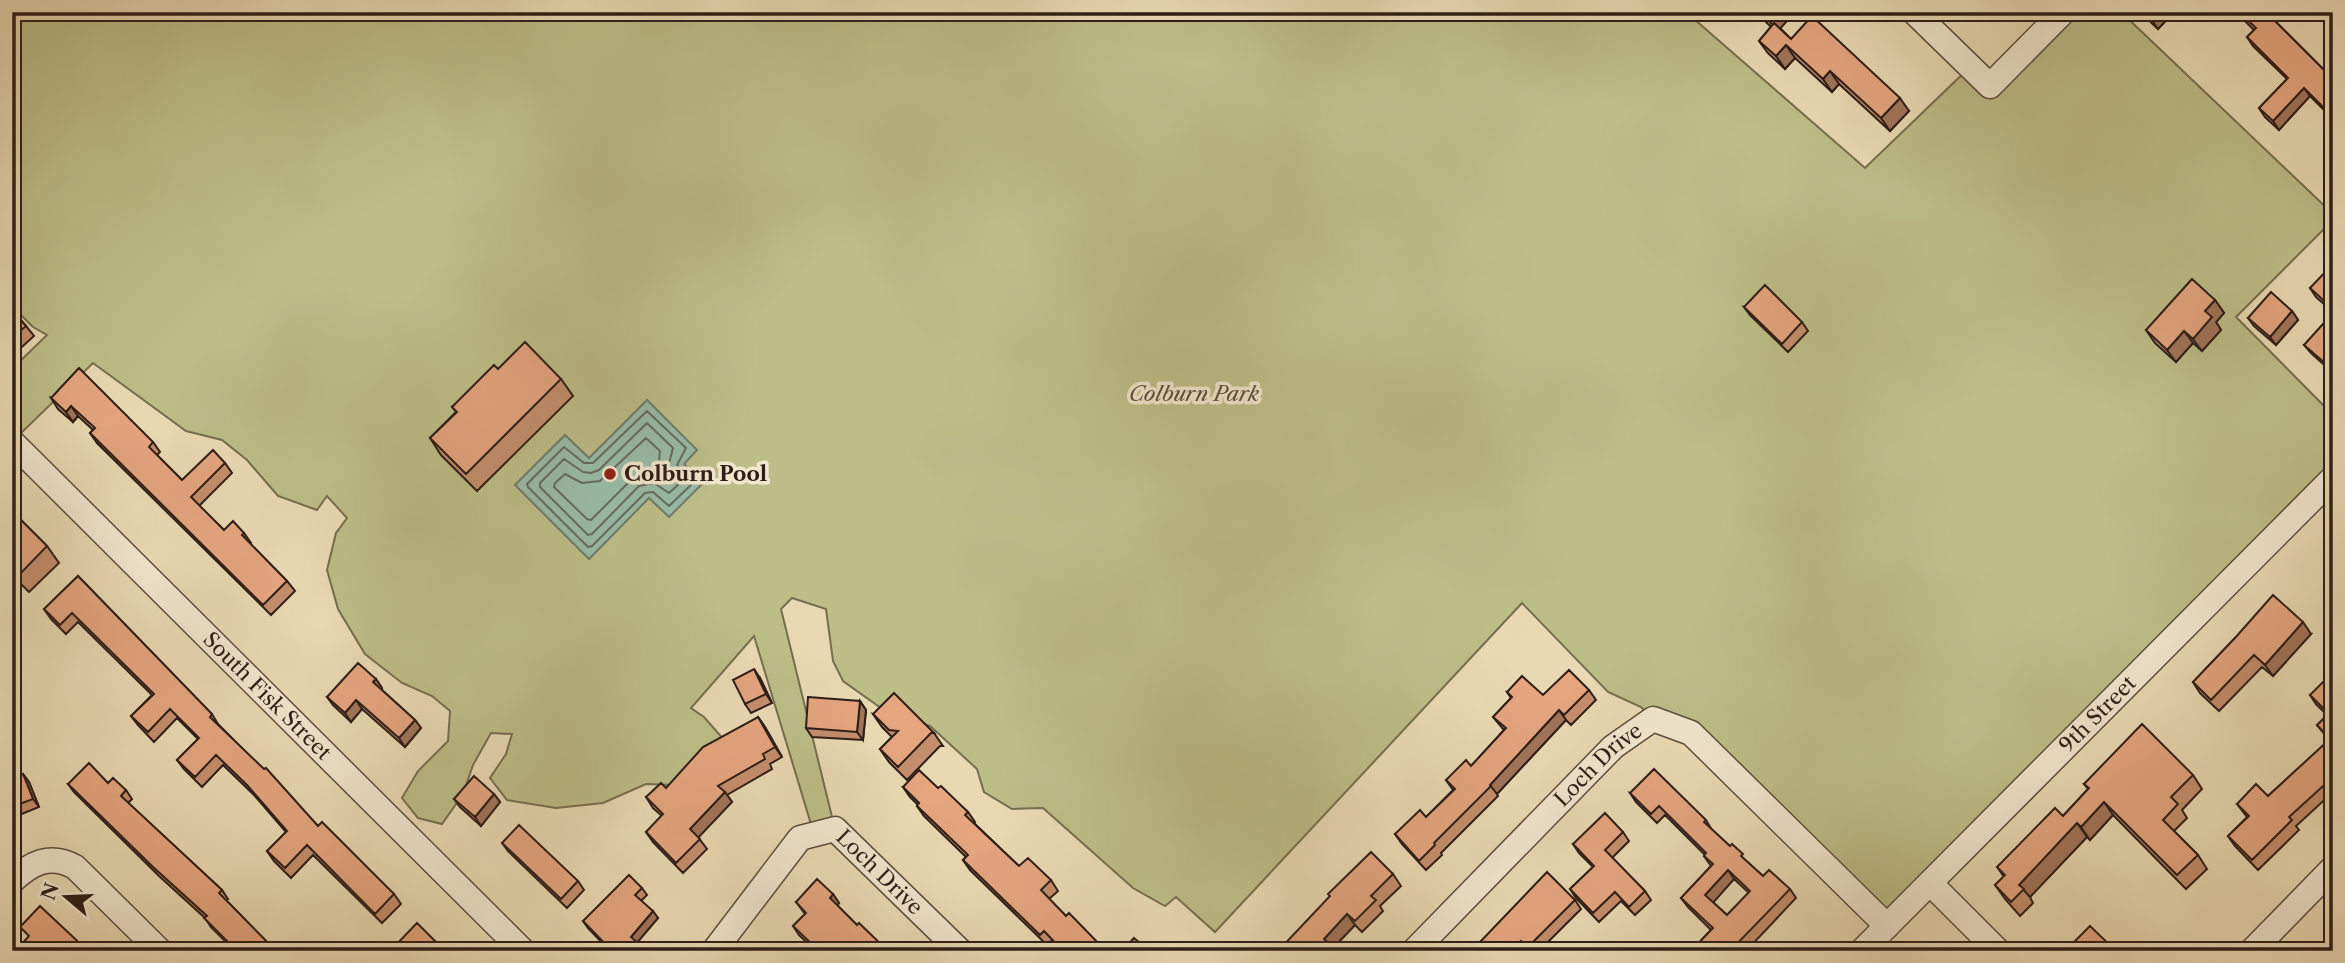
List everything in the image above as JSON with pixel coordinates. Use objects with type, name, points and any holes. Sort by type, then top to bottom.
[{"type":"street","points":[[1914,12],[1990,86],[2063,12]]},
{"type":"street","name":"South Fisk Street","points":[[12,442],[519,949]]},
{"type":"street","name":"9th Street","points":[[1862,951],[2333,478]]},
{"type":"street","name":"Loch Drive","points":[[1414,951],[1613,747],[1653,719],[1691,733],[1887,926]]},
{"type":"street","name":"Loch Drive","points":[[714,951],[800,838],[835,829],[960,951]]},
{"type":"street","points":[[12,881],[36,862],[50,859],[66,862],[75,867],[160,951]]},
{"type":"street","points":[[2252,951],[2333,868]]},
{"type":"street","points":[[1930,883],[1998,951]]},
{"type":"green space","name":"Colburn Park","points":[[12,12],[1686,12],[1865,168],[1970,67],[1990,86],[2063,12],[2121,12],[2333,214],[2333,220],[2236,317],[2333,415],[2333,478],[1887,926],[1691,733],[1653,719],[1641,707],[1608,692],[1522,603],[1215,932],[1176,897],[1165,906],[1133,888],[1043,808],[1012,809],[984,792],[977,769],[930,726],[888,713],[843,681],[833,661],[826,609],[792,598],[781,609],[835,829],[814,834],[754,636],[691,708],[704,717],[725,741],[675,785],[646,784],[603,803],[556,808],[507,800],[490,778],[506,754],[512,734],[491,733],[473,765],[463,794],[442,824],[418,818],[402,798],[418,771],[448,741],[450,711],[432,696],[402,683],[365,654],[338,609],[327,570],[336,533],[347,518],[327,496],[317,510],[278,496],[247,460],[222,440],[186,431],[93,363],[12,442],[12,369],[47,335],[33,327],[12,306]]},
{"type":"water","name":"Colburn Pool","points":[[647,400],[697,450],[684,464],[703,483],[669,517],[649,498],[589,559],[515,485],[565,435],[589,458]]},
{"type":"building","points":[[1761,12],[1774,12],[1768,19]]},
{"type":"building","points":[[2239,12],[2266,12],[2333,79],[2333,117],[2304,88],[2273,121],[2259,108],[2288,78],[2247,37],[2256,28]]},
{"type":"building","points":[[1812,16],[1900,98],[1881,118],[1830,71],[1823,79],[1786,45],[1776,56],[1759,41],[1774,23],[1791,39]]},
{"type":"building","points":[[2328,269],[2333,273],[2333,309],[2310,288]]},
{"type":"building","points":[[2192,279],[2215,300],[2205,311],[2212,317],[2193,339],[2184,331],[2167,350],[2146,330]]},
{"type":"building","points":[[1765,285],[1802,322],[1782,344],[1744,307]]},
{"type":"building","points":[[2271,292],[2292,311],[2270,337],[2248,318]]},
{"type":"building","points":[[12,310],[26,326],[12,338]]},
{"type":"building","points":[[2323,324],[2333,333],[2333,370],[2304,345]]},
{"type":"building","points":[[525,342],[561,379],[466,474],[430,438],[457,412],[452,407],[494,365],[498,369]]},
{"type":"building","points":[[79,368],[153,442],[149,447],[182,480],[213,450],[225,463],[191,497],[224,530],[233,521],[244,533],[242,535],[287,581],[263,605],[90,433],[95,428],[71,406],[66,412],[51,398]]},
{"type":"building","points":[[12,511],[47,546],[18,576],[12,570]]},
{"type":"building","points":[[78,576],[212,714],[210,717],[266,768],[318,826],[322,822],[394,894],[375,914],[307,845],[285,868],[267,851],[287,831],[247,785],[216,755],[195,777],[177,760],[199,738],[170,709],[148,732],[131,716],[154,694],[72,613],[60,625],[44,609]]},
{"type":"building","points":[[2273,595],[2303,622],[2265,665],[2254,655],[2211,700],[2193,682]]},
{"type":"building","points":[[358,663],[376,679],[373,682],[415,720],[399,738],[356,700],[345,713],[327,697]]},
{"type":"building","points":[[754,669],[766,694],[745,704],[733,680]]},
{"type":"building","points":[[1569,670],[1589,690],[1564,715],[1559,710],[1419,861],[1395,834],[1420,810],[1426,817],[1455,789],[1446,780],[1466,760],[1471,766],[1506,728],[1493,717],[1512,697],[1507,692],[1522,676],[1543,695]]},
{"type":"building","points":[[2327,678],[2333,683],[2333,777],[2289,817],[2292,820],[2252,860],[2228,836],[2249,816],[2237,804],[2256,784],[2268,796],[2330,739],[2317,725],[2329,714],[2310,695]]},
{"type":"building","points":[[894,693],[934,733],[898,767],[880,749],[898,731],[889,730],[873,714]]},
{"type":"building","points":[[808,697],[860,701],[857,732],[806,728]]},
{"type":"building","points":[[758,717],[775,747],[763,754],[765,759],[718,786],[725,792],[690,829],[700,839],[676,863],[646,832],[663,814],[646,797],[661,783],[666,788],[703,747]]},
{"type":"building","points":[[2142,724],[2193,775],[2171,797],[2178,804],[2163,820],[2198,855],[2177,875],[2104,802],[2081,827],[2077,823],[2019,885],[2024,889],[2011,902],[1995,885],[2005,875],[1997,867],[2055,808],[2063,816],[2089,788],[2084,784]]},
{"type":"building","points":[[89,763],[108,783],[113,778],[126,790],[121,796],[222,890],[219,893],[276,951],[237,951],[204,918],[207,916],[68,784]]},
{"type":"building","points":[[1654,769],[1706,820],[1704,822],[1743,854],[1741,856],[1763,876],[1769,870],[1790,889],[1730,951],[1691,951],[1713,928],[1681,898],[1713,864],[1704,856],[1706,853],[1659,806],[1651,814],[1630,793]],"holes":[[[1728,870],[1750,891],[1727,915],[1705,895]]]},
{"type":"building","points":[[919,770],[938,788],[941,786],[968,812],[965,815],[1019,866],[1028,858],[1051,880],[1041,890],[1066,916],[1069,913],[1106,951],[1063,951],[1044,931],[1040,935],[963,860],[968,855],[917,806],[919,803],[903,787]]},
{"type":"building","points":[[23,774],[33,799],[12,807],[12,778]]},
{"type":"building","points":[[474,776],[494,794],[475,817],[454,799]]},
{"type":"building","points":[[1605,813],[1623,832],[1605,850],[1645,891],[1629,907],[1615,892],[1593,913],[1570,889],[1594,866],[1573,844]]},
{"type":"building","points":[[519,825],[578,881],[561,899],[502,843]]},
{"type":"building","points":[[1371,852],[1393,874],[1371,896],[1376,900],[1355,921],[1347,914],[1324,939],[1331,945],[1326,951],[1278,951],[1330,896],[1328,894]]},
{"type":"building","points":[[1547,872],[1575,900],[1527,948],[1521,941],[1511,951],[1490,951],[1480,942]]},
{"type":"building","points":[[629,875],[642,888],[635,895],[653,911],[631,937],[638,943],[631,951],[612,951],[583,921]]},
{"type":"building","points":[[817,879],[833,894],[830,898],[888,951],[853,951],[845,944],[839,951],[812,951],[815,947],[793,926],[806,913],[796,902]]},
{"type":"building","points":[[40,906],[88,951],[23,951],[19,947],[29,936],[20,927]]},
{"type":"building","points":[[417,923],[436,942],[427,951],[384,951],[387,947],[392,949]]},
{"type":"building","points":[[2333,924],[2333,938],[2326,931]]},
{"type":"building","points":[[2090,926],[2116,951],[2081,951],[2073,943]]},
{"type":"building","points":[[1134,938],[1146,948],[1144,951],[1122,951]]},
{"type":"place","name":"Colburn Pool","points":[[610,474]]}]
